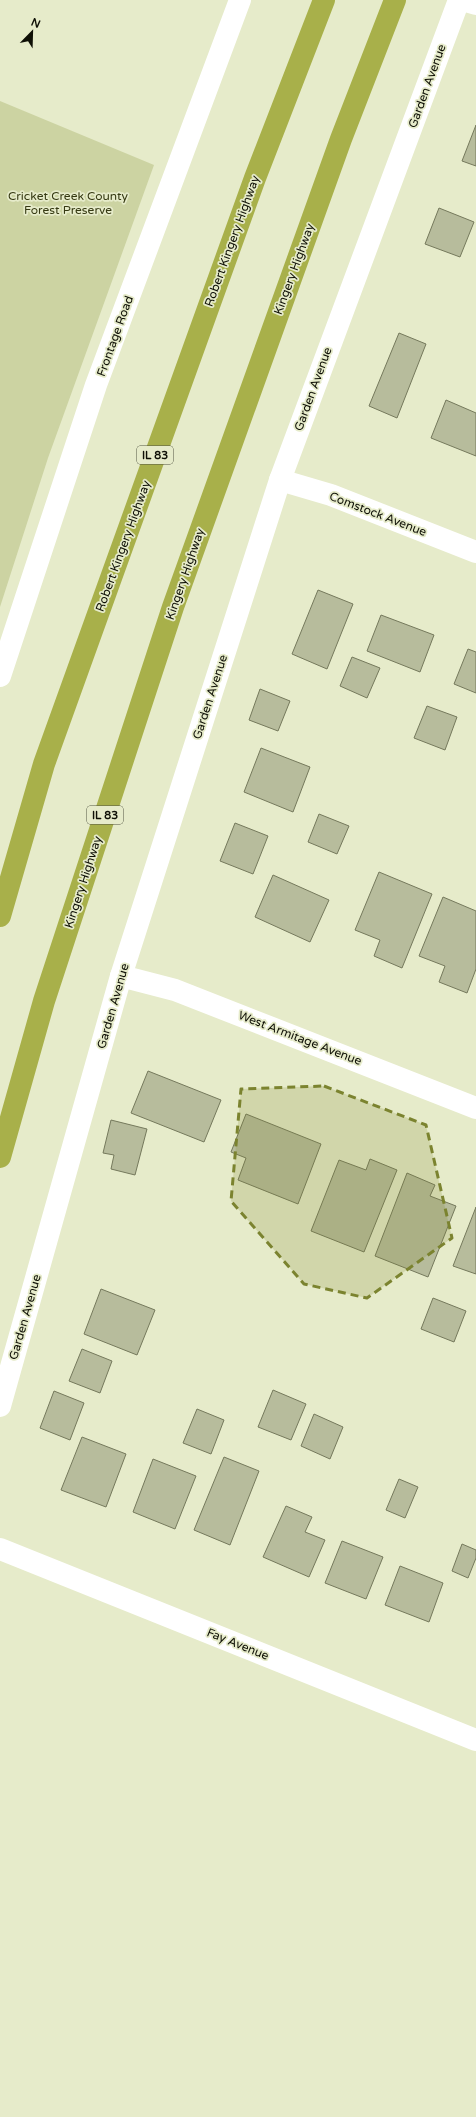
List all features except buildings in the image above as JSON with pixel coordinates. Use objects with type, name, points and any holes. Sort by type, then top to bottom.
[{"type":"highway","name":"Robert Kingery Highway","points":[[0,916],[44,764],[255,178],[324,0]]},
{"type":"highway","name":"Kingery Highway","points":[[0,1157],[44,1002],[174,607],[341,139],[395,0]]},
{"type":"street","name":"Frontage Road","points":[[0,676],[96,385],[240,0]]},
{"type":"street","name":"Garden Avenue","points":[[0,1406],[121,976],[280,480],[459,0]]},
{"type":"street","points":[[462,0],[476,4]]},
{"type":"street","name":"Comstock Avenue","points":[[280,480],[330,495],[476,552]]},
{"type":"street","name":"West Armitage Avenue","points":[[121,976],[175,990],[476,1108]]},
{"type":"street","name":"Fay Avenue","points":[[0,1549],[476,1740]]},
{"type":"highlighted area","points":[[324,1086],[426,1125],[452,1238],[367,1298],[304,1284],[231,1201],[241,1089]]},
{"type":"green space","name":"Cricket Creek County Forest Preserve","points":[[0,101],[154,165],[48,458],[0,607]]}]
